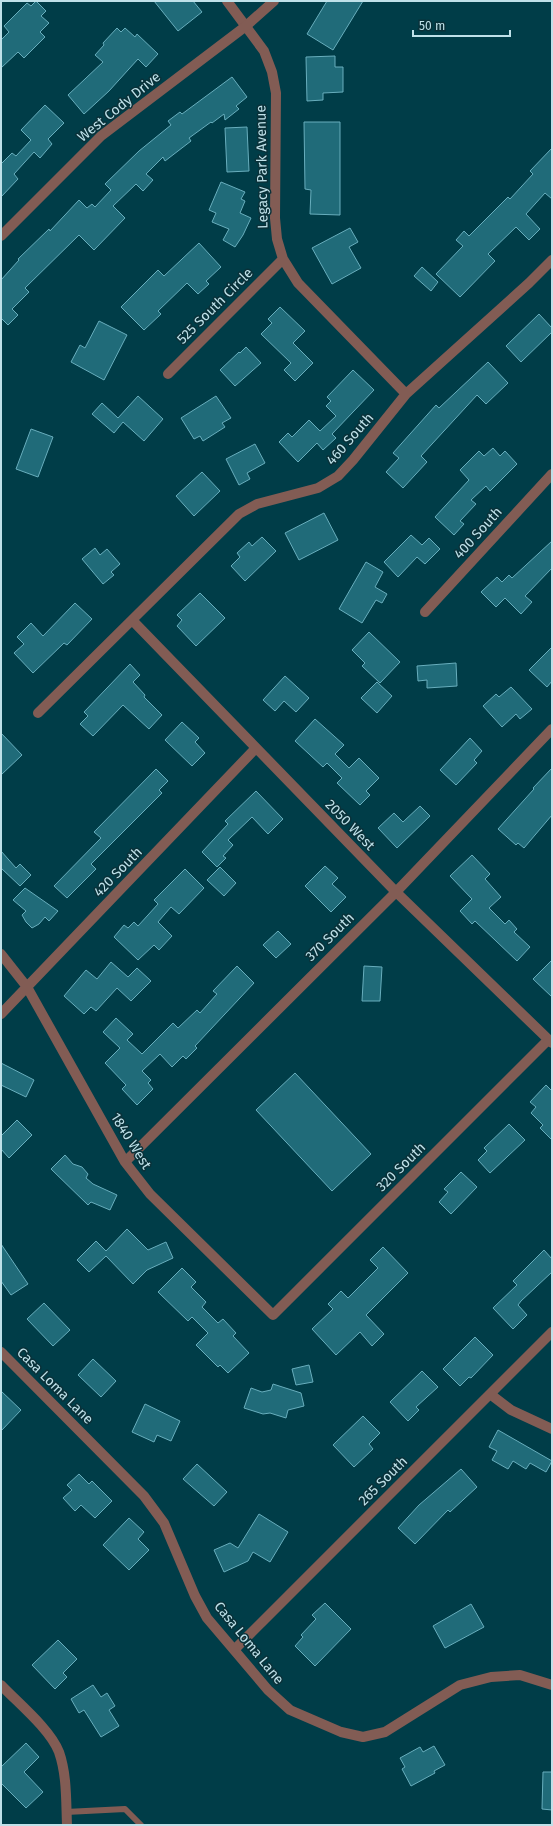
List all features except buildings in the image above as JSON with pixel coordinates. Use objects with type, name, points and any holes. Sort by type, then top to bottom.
[{"type":"street","name":"Legacy Park Avenue","points":[[227,1],[264,51],[272,72],[274,86],[275,218],[277,239],[283,259],[298,283],[406,394]]},
{"type":"street","name":"West Cody Drive","points":[[1,236],[101,136],[246,26],[274,1]]},
{"type":"street","name":"525 South Circle","points":[[168,374],[283,259]]},
{"type":"street","name":"460 South","points":[[38,714],[239,514],[257,504],[318,488],[338,476],[353,460],[406,394],[529,283],[552,260]]},
{"type":"street","name":"400 South","points":[[425,612],[552,474]]},
{"type":"street","name":"2050 West","points":[[133,621],[396,892],[550,1042]]},
{"type":"street","name":"370 South","points":[[125,1162],[396,892],[552,729]]},
{"type":"street","name":"420 South","points":[[1,1014],[255,748]]},
{"type":"street","name":"1840 West","points":[[1,954],[27,987],[125,1162],[150,1194],[273,1314]]},
{"type":"street","name":"320 South","points":[[273,1314],[550,1042]]},
{"type":"street","name":"265 South","points":[[234,1650],[552,1332]]},
{"type":"street","name":"Casa Loma Lane","points":[[1,1352],[144,1496],[164,1523],[195,1596],[204,1612],[268,1690],[290,1710],[341,1732],[363,1736],[385,1732],[460,1685],[491,1677],[520,1675],[552,1685]]},
{"type":"street","points":[[490,1394],[511,1410],[552,1429]]},
{"type":"street","points":[[1,1685],[44,1728],[58,1751],[65,1776],[67,1825]]},
{"type":"lane","points":[[66,1812],[125,1809],[141,1825]]}]
